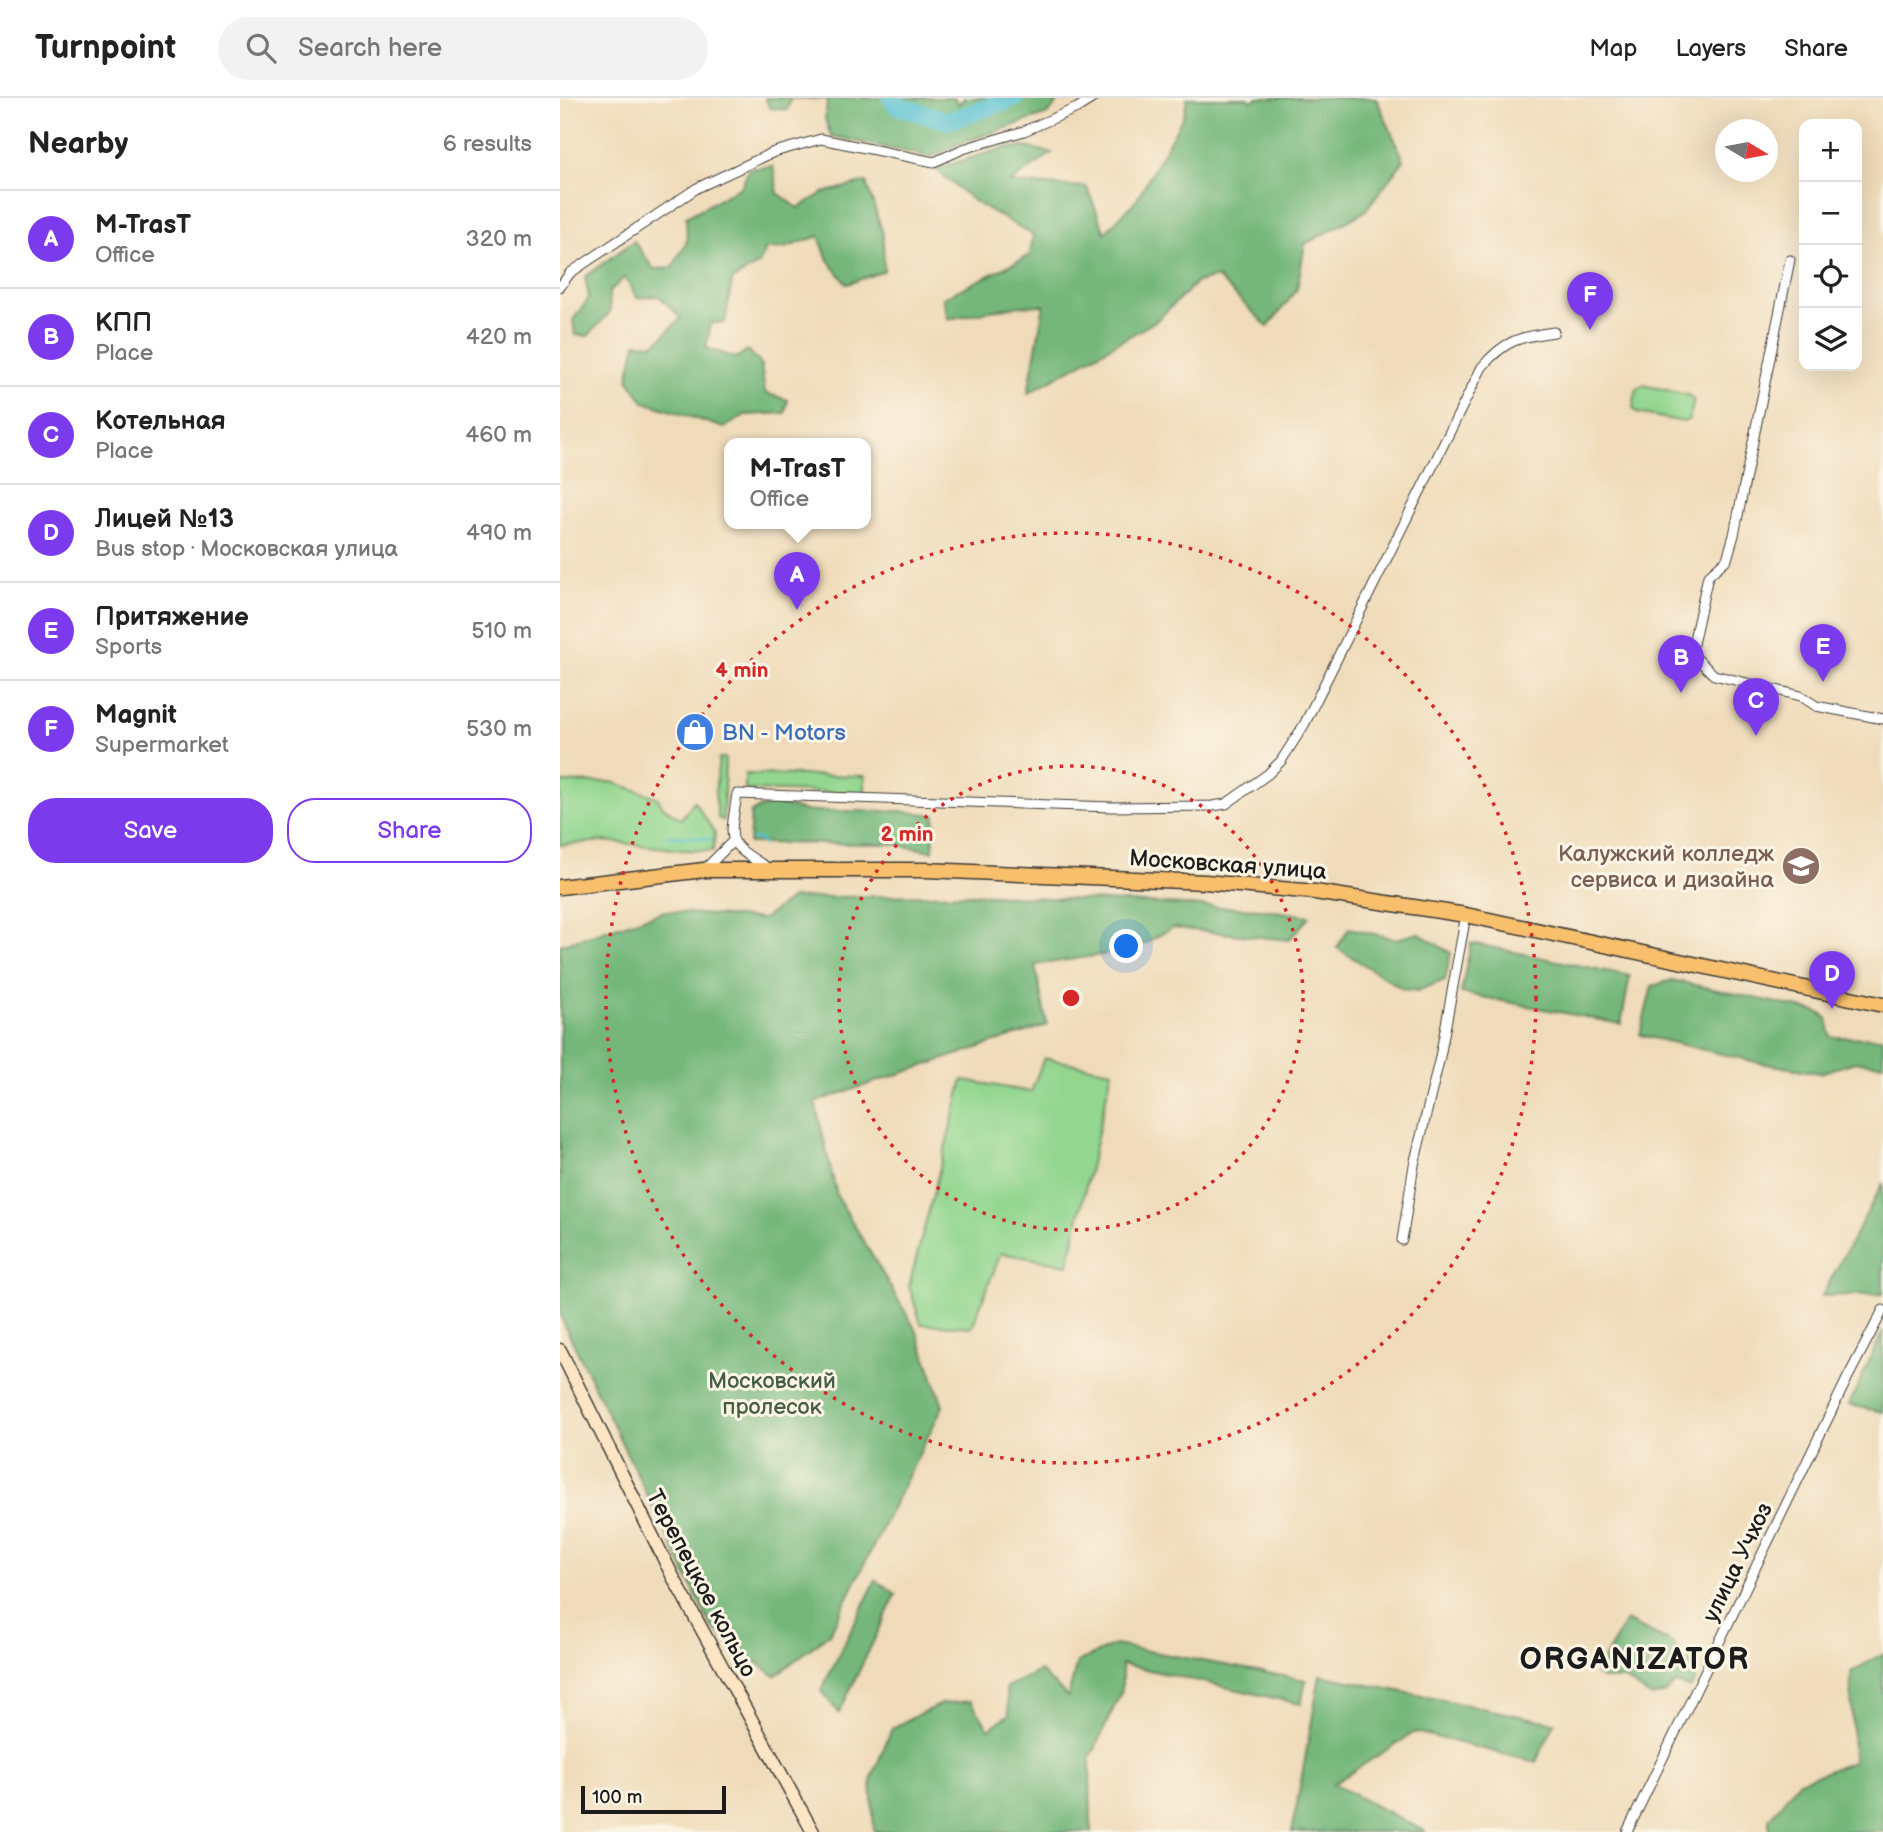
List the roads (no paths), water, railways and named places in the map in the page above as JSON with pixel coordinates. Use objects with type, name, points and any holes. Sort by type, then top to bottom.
[{"type":"main road","name":"Московская улица","points":[[560,887],[704,870],[926,870],[1205,882],[1315,892],[1466,915],[1883,1005]]},
{"type":"street","points":[[560,287],[570,273],[697,188],[774,152],[821,139],[934,162],[963,149],[1024,131],[1077,108],[1093,98]]},
{"type":"street","points":[[1790,260],[1734,534],[1727,559],[1708,576],[1691,653],[1714,675],[1801,696],[1816,706],[1883,719]]},
{"type":"street","points":[[770,870],[744,854],[732,842],[737,794],[1112,807],[1226,804],[1281,761],[1304,726],[1482,367],[1496,350],[1510,341],[1553,332]]},
{"type":"street","points":[[704,870],[732,842]]},
{"type":"street","points":[[1402,1240],[1414,1165],[1440,1057],[1466,915]]},
{"type":"street","name":"улица Учхоз","points":[[1626,1832],[1883,1310]]},
{"type":"street","name":"Терепецкое кольцо","points":[[560,1350],[673,1577],[813,1832]]},
{"type":"waterway","points":[[891,98],[897,106],[949,121],[1015,98]]},
{"type":"waterway","points":[[666,836],[712,839]]},
{"type":"waterway","points":[[752,839],[759,839],[763,845]]},
{"type":"place","name":"Magnit","points":[[1590,330]]},
{"type":"place","name":"M-TrasT","points":[[797,610]]},
{"type":"place","name":"Притяжение","points":[[1823,682]]},
{"type":"place","name":"КПП","points":[[1681,693]]},
{"type":"place","name":"BN - Motors","points":[[695,732]]},
{"type":"place","name":"Котельная","points":[[1756,736]]},
{"type":"place","name":"Калужский колледж сервиса и дизайна","points":[[1801,866]]},
{"type":"place","name":"Лицей №13","points":[[1832,1009]]},
{"type":"district","name":"ORGANIZATOR","points":[[1635,1659]]},
{"type":"park label","name":"Московский пролесок","points":[[772,1393]]}]
